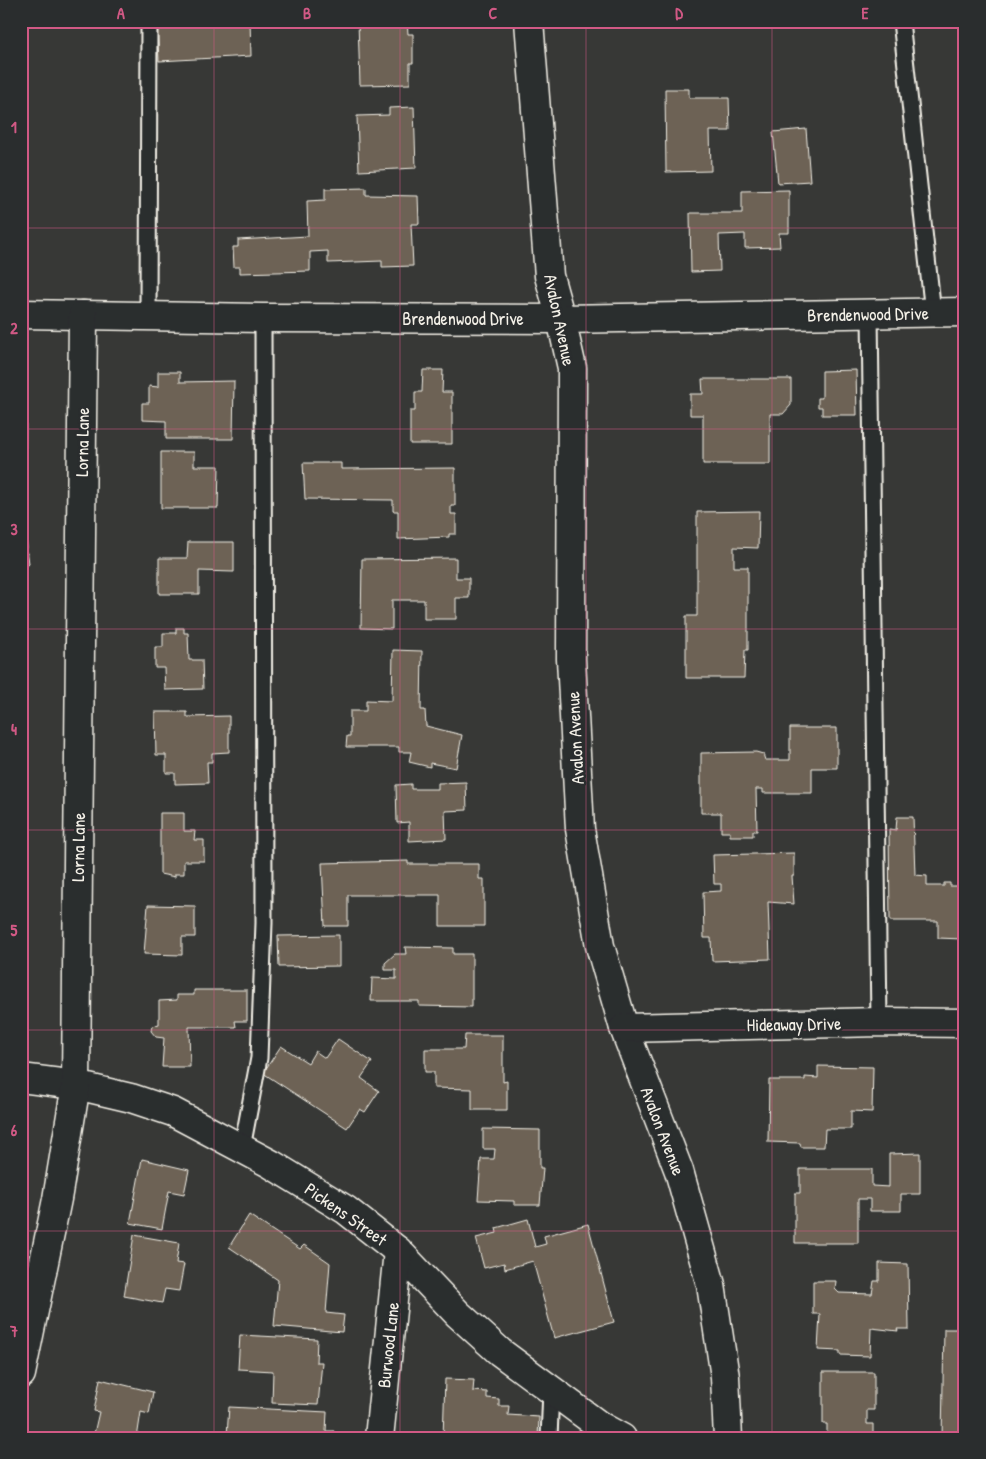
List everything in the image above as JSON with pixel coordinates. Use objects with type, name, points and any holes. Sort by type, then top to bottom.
[{"type":"street","name":"Avalon Avenue","points":[[529,21],[549,276],[572,368],[571,658],[580,829],[600,946],[624,1028],[679,1171],[711,1285],[725,1377],[728,1438]]},
{"type":"street","name":"Brendenwood Drive","points":[[21,314],[263,318],[561,319],[965,312]]},
{"type":"street","name":"Lorna Lane","points":[[21,1374],[57,1199],[76,1085],[83,316]]},
{"type":"street","name":"Hideaway Drive","points":[[624,1028],[879,1022],[965,1023]]},
{"type":"street","name":"Pickens Street","points":[[21,1078],[76,1085],[131,1098],[173,1112],[271,1164],[346,1210],[398,1251],[465,1320],[500,1352],[600,1426],[622,1438]]},
{"type":"street","name":"Burwood Lane","points":[[379,1438],[398,1251]]},
{"type":"lane","points":[[148,315],[149,21]]},
{"type":"lane","points":[[901,21],[934,313]]},
{"type":"lane","points":[[870,314],[879,1022]]},
{"type":"lane","points":[[242,1148],[259,1058],[264,923],[263,318]]},
{"type":"lane","points":[[549,1438],[551,1390]]},
{"type":"building","points":[[157,21],[250,21],[251,56],[159,61]]},
{"type":"building","points":[[358,21],[407,21],[408,34],[413,34],[413,63],[410,63],[410,84],[360,85]]},
{"type":"building","points":[[642,21],[664,21],[664,28],[642,28]]},
{"type":"building","points":[[665,89],[689,89],[689,98],[729,98],[730,131],[710,131],[711,171],[666,172]]},
{"type":"building","points":[[414,107],[416,168],[359,171],[357,116],[389,115],[389,108]]},
{"type":"building","points":[[806,129],[810,181],[778,183],[773,132]]},
{"type":"building","points":[[366,188],[366,195],[418,196],[419,224],[411,224],[413,266],[382,267],[382,261],[328,263],[328,251],[310,252],[310,271],[240,273],[240,267],[234,267],[233,247],[238,247],[238,240],[308,236],[307,201],[325,200],[325,189]]},
{"type":"building","points":[[789,190],[789,233],[779,233],[780,247],[745,248],[745,234],[719,235],[720,271],[691,272],[690,213],[742,213],[742,191]]},
{"type":"building","points":[[423,370],[443,370],[442,392],[452,392],[452,444],[410,444],[410,411],[415,411],[415,392],[422,392]]},
{"type":"building","points":[[856,370],[857,415],[822,415],[822,407],[818,407],[818,398],[822,398],[822,371]]},
{"type":"building","points":[[158,372],[180,372],[180,382],[234,381],[233,439],[166,439],[166,421],[142,420],[142,403],[149,403],[149,386],[158,387]]},
{"type":"building","points":[[702,379],[791,379],[791,405],[783,414],[770,414],[770,464],[703,464],[703,415],[690,415],[690,394],[703,394]]},
{"type":"building","points":[[21,402],[26,402],[25,520],[22,520],[21,534]]},
{"type":"building","points":[[161,452],[194,452],[194,466],[219,466],[218,508],[161,508]]},
{"type":"building","points":[[303,463],[341,463],[341,469],[455,468],[455,506],[451,506],[451,514],[456,514],[456,534],[449,534],[449,537],[398,539],[398,511],[393,511],[393,500],[305,499]]},
{"type":"building","points":[[759,511],[758,548],[734,547],[734,567],[748,567],[748,650],[745,650],[744,678],[686,678],[686,616],[697,616],[697,512]]},
{"type":"building","points":[[21,537],[26,537],[29,564],[26,567],[21,567]]},
{"type":"building","points":[[188,542],[234,542],[234,572],[199,571],[199,594],[159,594],[159,558],[187,558]]},
{"type":"building","points":[[456,558],[456,578],[469,578],[469,598],[456,598],[456,619],[424,619],[424,600],[392,600],[392,629],[361,628],[362,559]]},
{"type":"building","points":[[176,628],[184,628],[184,633],[188,633],[189,660],[202,660],[203,689],[165,690],[164,668],[155,668],[155,647],[163,647],[163,633],[176,633]]},
{"type":"building","points":[[393,650],[422,651],[421,710],[425,710],[426,726],[462,735],[456,768],[430,763],[430,767],[409,762],[411,752],[399,752],[399,747],[346,747],[347,736],[350,736],[350,711],[366,711],[366,700],[392,701]]},
{"type":"building","points":[[21,663],[25,664],[25,678],[21,678]]},
{"type":"building","points":[[155,712],[187,712],[187,717],[229,716],[229,752],[212,753],[212,762],[207,762],[208,783],[175,784],[175,773],[166,773],[166,755],[156,755]]},
{"type":"building","points":[[790,728],[837,728],[837,768],[812,768],[812,793],[763,793],[763,789],[756,789],[757,831],[753,831],[753,836],[730,836],[730,832],[721,832],[721,813],[701,813],[701,753],[756,752],[763,754],[765,760],[790,760]]},
{"type":"building","points":[[466,782],[467,810],[445,811],[446,839],[409,841],[409,822],[397,823],[396,785],[411,784],[411,789],[438,789],[438,783]]},
{"type":"building","points":[[160,813],[184,813],[184,831],[195,831],[194,840],[204,840],[204,861],[184,861],[184,874],[175,874],[175,877],[160,874]]},
{"type":"building","points":[[897,817],[913,817],[915,875],[927,876],[927,886],[944,886],[944,883],[950,883],[950,886],[963,886],[962,939],[938,938],[938,921],[890,921],[889,829],[896,830]]},
{"type":"building","points":[[794,853],[794,876],[792,876],[794,904],[768,902],[770,959],[712,961],[711,938],[704,938],[703,892],[721,891],[721,884],[714,884],[713,855]]},
{"type":"building","points":[[408,861],[408,864],[479,864],[479,879],[484,879],[484,926],[440,926],[440,895],[348,895],[348,926],[325,926],[322,863]]},
{"type":"building","points":[[148,905],[195,906],[195,937],[182,937],[182,955],[144,954]]},
{"type":"building","points":[[339,935],[339,966],[279,967],[278,936]]},
{"type":"building","points":[[405,947],[453,948],[453,954],[472,954],[472,1007],[419,1006],[419,1001],[371,1001],[372,978],[396,979],[396,970],[385,970],[385,963],[395,954],[406,954]]},
{"type":"building","points":[[194,990],[247,990],[247,1021],[235,1021],[236,1027],[189,1027],[190,1067],[162,1067],[164,1038],[156,1037],[151,1031],[152,1026],[159,1024],[159,1001],[177,1000],[177,995],[194,995]]},
{"type":"building","points":[[465,1035],[503,1035],[503,1082],[507,1081],[507,1110],[472,1110],[472,1089],[434,1088],[434,1072],[425,1072],[425,1049],[464,1049]]},
{"type":"building","points":[[338,1039],[372,1062],[361,1078],[379,1091],[365,1112],[360,1109],[347,1128],[263,1073],[281,1046],[308,1063],[315,1051],[325,1058]]},
{"type":"building","points":[[818,1066],[873,1067],[872,1112],[851,1111],[851,1129],[825,1129],[824,1147],[801,1147],[800,1143],[768,1142],[769,1080],[805,1080],[805,1077],[818,1078]]},
{"type":"building","points":[[483,1129],[540,1130],[540,1168],[543,1168],[540,1205],[514,1205],[514,1201],[478,1200],[481,1159],[494,1159],[495,1149],[483,1149]]},
{"type":"building","points":[[920,1153],[920,1194],[901,1194],[901,1211],[870,1211],[870,1199],[858,1199],[858,1243],[795,1243],[795,1193],[800,1193],[800,1169],[872,1169],[872,1186],[889,1187],[889,1154]]},
{"type":"building","points":[[142,1159],[189,1170],[184,1194],[169,1191],[162,1229],[130,1223]]},
{"type":"building","points":[[249,1215],[300,1249],[304,1245],[330,1263],[326,1313],[344,1315],[342,1332],[274,1326],[278,1280],[229,1247]]},
{"type":"building","points":[[528,1219],[535,1247],[546,1244],[544,1236],[588,1224],[614,1322],[554,1338],[533,1261],[505,1269],[504,1263],[484,1268],[476,1238],[497,1233],[496,1228]]},
{"type":"building","points":[[134,1235],[179,1243],[176,1263],[184,1264],[179,1291],[165,1289],[162,1303],[124,1296]]},
{"type":"building","points":[[879,1263],[908,1264],[909,1329],[897,1329],[898,1331],[871,1328],[870,1356],[840,1355],[840,1351],[818,1350],[820,1314],[813,1314],[813,1281],[836,1281],[835,1289],[839,1293],[872,1294],[874,1281],[879,1281]]},
{"type":"building","points":[[961,1278],[965,1278],[965,1438],[942,1438],[944,1329],[960,1329]]},
{"type":"building","points":[[240,1335],[317,1339],[316,1362],[322,1362],[318,1405],[272,1403],[273,1371],[238,1369]]},
{"type":"building","points":[[823,1372],[874,1372],[874,1410],[867,1410],[867,1424],[873,1424],[873,1438],[827,1438],[827,1424],[823,1424]]},
{"type":"building","points":[[100,1379],[153,1392],[149,1414],[141,1412],[137,1438],[93,1438],[99,1412],[94,1411]]},
{"type":"building","points":[[445,1379],[474,1380],[473,1391],[487,1392],[487,1398],[499,1399],[499,1406],[509,1406],[508,1415],[539,1417],[538,1438],[443,1438]]},
{"type":"building","points":[[229,1407],[327,1412],[326,1431],[334,1431],[334,1438],[227,1435]]}]
